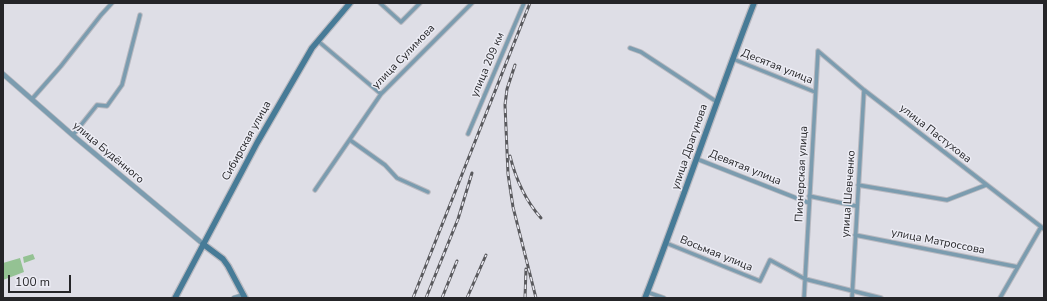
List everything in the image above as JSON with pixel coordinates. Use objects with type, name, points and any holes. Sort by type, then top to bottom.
[{"type":"main road","name":"Сибирская улица","points":[[175,298],[257,143],[290,86],[318,41],[350,3]]},
{"type":"main road","name":"улица Драгунова","points":[[645,298],[754,3]]},
{"type":"main road","points":[[203,244],[223,259],[244,296]]},
{"type":"street","points":[[32,99],[112,3]]},
{"type":"street","points":[[380,3],[401,22],[420,3]]},
{"type":"street","name":"улица Сулимова","points":[[315,190],[381,94],[472,3]]},
{"type":"street","name":"улица 209 км","points":[[468,134],[524,3]]},
{"type":"street","points":[[73,135],[97,105],[107,106],[122,85],[140,15]]},
{"type":"street","points":[[318,41],[381,94]]},
{"type":"street","points":[[630,48],[641,52],[717,102]]},
{"type":"street","name":"улица Пастухова","points":[[818,51],[864,90],[1043,228]]},
{"type":"street","name":"Пионерская улица","points":[[804,298],[818,51]]},
{"type":"street","name":"Десятая улица","points":[[733,59],[816,92]]},
{"type":"street","name":"улица Будённого","points":[[3,74],[203,244]]},
{"type":"street","name":"улица Шевченко","points":[[852,298],[856,206],[864,90]]},
{"type":"street","points":[[350,140],[385,165],[397,178],[428,192]]},
{"type":"street","name":"Девятая улица","points":[[697,159],[809,203]]},
{"type":"street","points":[[858,185],[947,200],[986,185]]},
{"type":"street","points":[[809,196],[856,206]]},
{"type":"street","points":[[1000,298],[1043,228]]},
{"type":"street","name":"улица Матроссова","points":[[855,235],[1018,267]]},
{"type":"street","name":"Восьмая улица","points":[[666,243],[760,281],[770,260],[805,279]]},
{"type":"street","points":[[805,279],[881,298]]},
{"type":"street","points":[[647,292],[664,298]]},
{"type":"street","points":[[234,298],[244,296]]},
{"type":"green space","points":[[33,254],[35,259],[24,263],[23,257]]},
{"type":"green space","points":[[20,258],[24,272],[3,280],[3,263]]},
{"type":"railway","points":[[413,298],[530,3]]},
{"type":"railway","points":[[515,65],[507,89],[505,105],[508,174],[513,207],[536,298]]},
{"type":"railway","points":[[510,156],[522,189],[530,204],[541,218]]},
{"type":"railway","points":[[426,298],[458,219],[472,173]]},
{"type":"railway","points":[[467,298],[486,255]]},
{"type":"railway","points":[[442,298],[457,261]]},
{"type":"railway","points":[[525,298],[526,269]]}]
